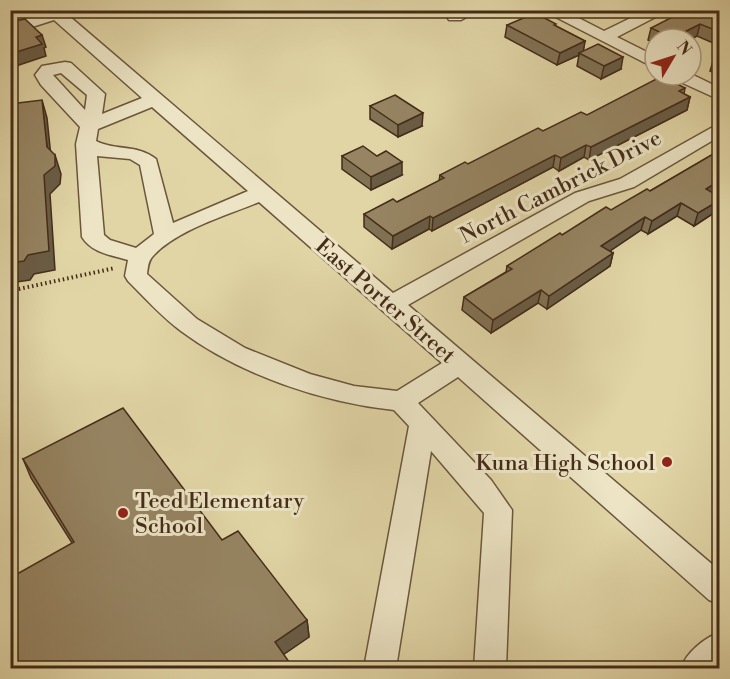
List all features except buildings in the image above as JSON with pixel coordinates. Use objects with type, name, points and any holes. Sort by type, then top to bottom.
[{"type":"street","points":[[454,17],[471,10]]},
{"type":"street","points":[[550,10],[643,57]]},
{"type":"street","points":[[604,37],[661,10]]},
{"type":"street","points":[[10,29],[54,12]]},
{"type":"street","name":"East Porter Street","points":[[54,12],[720,590]]},
{"type":"street","points":[[703,86],[720,95]]},
{"type":"street","points":[[87,135],[155,99]]},
{"type":"street","name":"North Cambrick Drive","points":[[391,304],[582,197],[627,183],[720,128]]},
{"type":"street","points":[[87,135],[104,152],[130,151],[141,155],[149,163],[165,236]]},
{"type":"street","points":[[87,135],[93,237],[102,245],[141,257]]},
{"type":"street","points":[[262,193],[165,236],[146,249],[136,264],[136,276],[189,325],[236,354],[303,381],[354,396],[400,401],[459,364]]},
{"type":"street","points":[[400,401],[481,488],[498,510],[490,669]]},
{"type":"street","points":[[380,669],[422,424]]},
{"type":"street","points":[[697,669],[720,647]]},
{"type":"path","points":[[10,291],[104,272],[141,257]]},
{"type":"place","name":"Kuna High School","points":[[667,462]]},
{"type":"place","name":"Teed Elementary School","points":[[123,513]]}]
